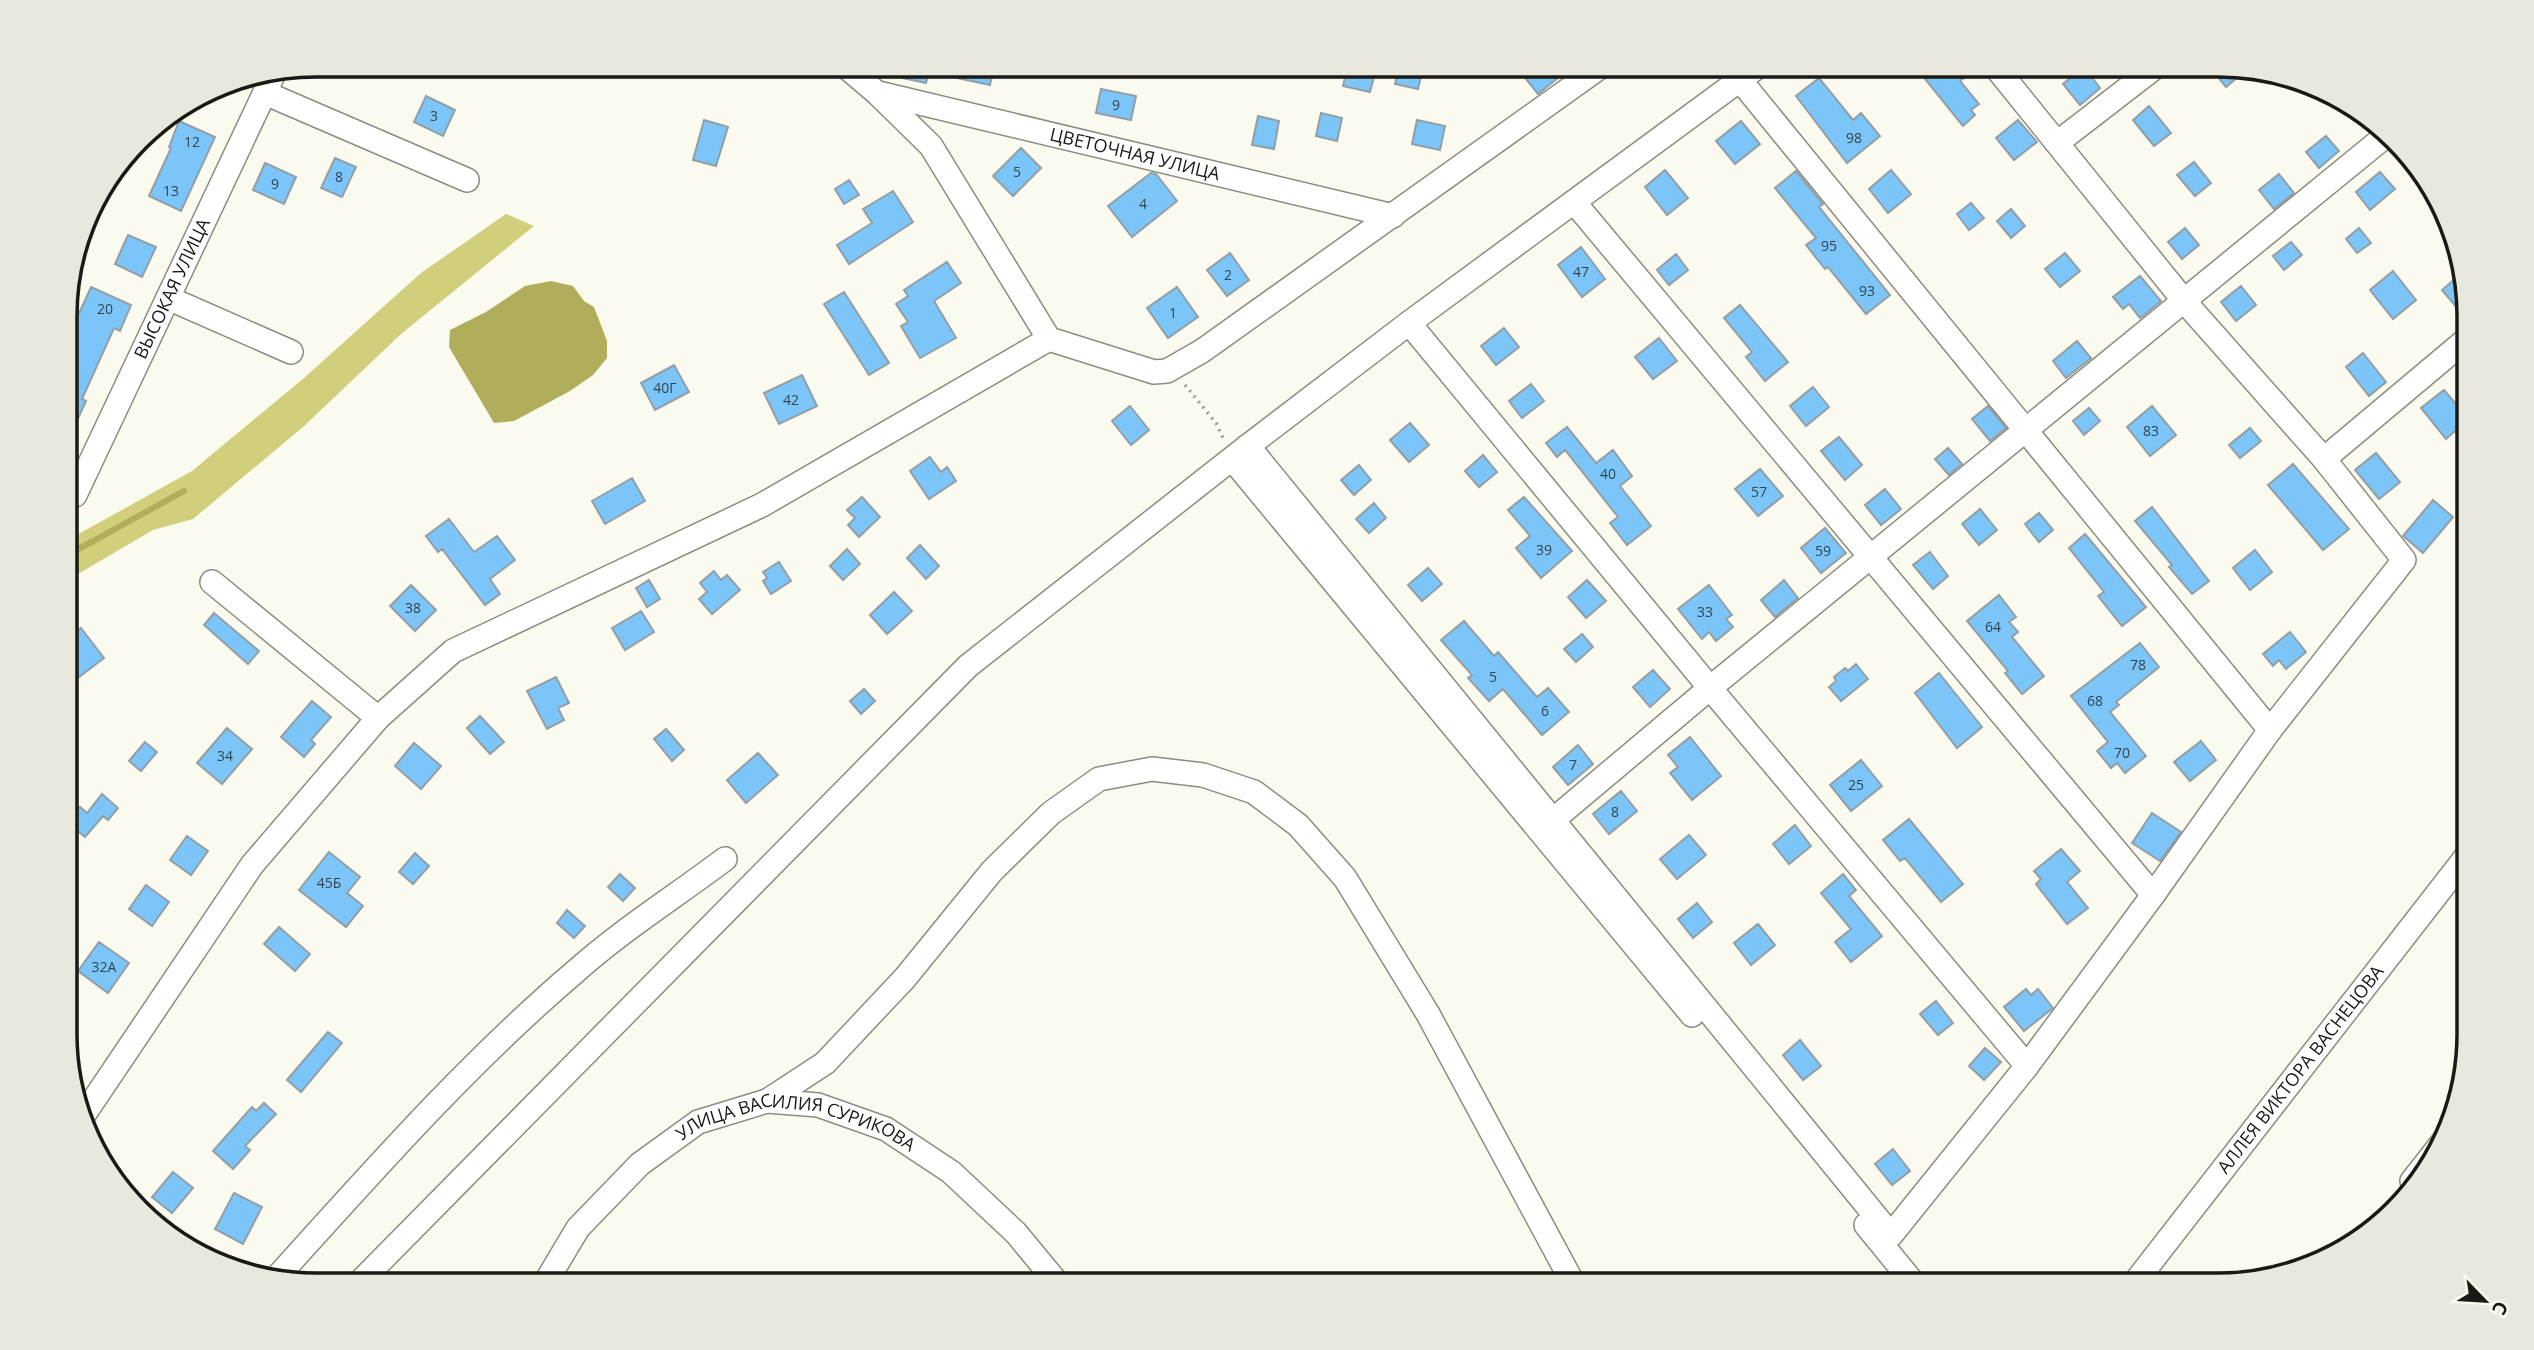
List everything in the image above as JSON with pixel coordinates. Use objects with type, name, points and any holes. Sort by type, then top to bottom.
[{"type":"street","points":[[858,77],[931,146],[1049,339],[1158,372],[1167,372],[1202,351],[1587,77]]},
{"type":"street","points":[[369,1273],[968,666],[1409,323],[1744,77]]},
{"type":"street","points":[[1240,453],[1553,820],[1891,1235],[2027,1066],[2270,730],[2404,560],[2324,458],[2185,302],[2004,77]]},
{"type":"street","points":[[2057,143],[2142,77]]},
{"type":"street","points":[[1740,80],[2270,730]]},
{"type":"street","points":[[269,83],[467,180]]},
{"type":"street","name":"ВЫСОКАЯ УЛИЦА","points":[[78,489],[269,83]]},
{"type":"street","name":"ЦВЕТОЧНАЯ УЛИЦА","points":[[877,93],[1393,216]]},
{"type":"street","points":[[1553,820],[1710,688],[2380,140]]},
{"type":"street","points":[[1574,202],[2153,895]]},
{"type":"street","points":[[168,298],[291,352]]},
{"type":"street","points":[[1409,323],[2027,1066]]},
{"type":"street","points":[[89,1107],[253,865],[378,718],[453,651],[762,505],[1049,339]]},
{"type":"street","points":[[2324,458],[2457,347]]},
{"type":"street","points":[[1240,453],[1905,1272]]},
{"type":"street","points":[[212,582],[378,718]]},
{"type":"street","points":[[767,1101],[825,1063],[905,978],[992,871],[1051,813],[1099,779],[1152,769],[1203,775],[1254,792],[1298,825],[1345,878],[1428,1014],[1567,1272]]},
{"type":"street","points":[[283,1271],[407,1135],[522,1018],[578,968],[726,859]]},
{"type":"street","name":"АЛЛЕЯ ВИКТОРА ВАСНЕЦОВА","points":[[2143,1272],[2457,868]]},
{"type":"street","name":"УЛИЦА ВАСИЛИЯ СУРИКОВА","points":[[551,1273],[578,1228],[640,1164],[698,1122],[767,1101],[818,1105],[886,1129],[951,1172],[1016,1233],[1049,1273]]},
{"type":"path","points":[[1158,372],[1182,382],[1240,453]]},
{"type":"shaded area","points":[[506,214],[534,226],[401,334],[303,427],[193,519],[153,530],[78,574],[78,535],[192,471],[304,378],[421,273]]},
{"type":"shaded area","points":[[551,281],[573,286],[584,301],[594,307],[607,341],[607,358],[593,375],[570,391],[514,421],[494,423],[449,347],[450,330],[486,312],[525,286]]},
{"type":"building","points":[[898,77],[928,77],[926,83]]},
{"type":"building","points":[[952,77],[992,77],[990,85]]},
{"type":"building","points":[[1345,77],[1374,77],[1370,92],[1343,86]]},
{"type":"building","points":[[1396,77],[1421,77],[1418,89],[1395,84]]},
{"type":"building","points":[[1525,77],[1559,77],[1538,94]]},
{"type":"building","points":[[1963,77],[1960,81],[1979,104],[1971,110],[1975,115],[1963,126],[1925,79]]},
{"type":"building","points":[[2072,77],[2092,77],[2100,88],[2080,105],[2063,84]]},
{"type":"building","points":[[2218,77],[2236,78],[2226,87]]},
{"type":"building","points":[[1819,78],[1853,120],[1861,113],[1880,136],[1847,163],[1796,96]]},
{"type":"building","points":[[1101,89],[1136,96],[1131,120],[1096,113]]},
{"type":"building","points":[[426,96],[455,110],[443,136],[414,122]]},
{"type":"building","points":[[2149,106],[2171,133],[2154,146],[2133,120]]},
{"type":"building","points":[[1321,113],[1342,118],[1337,141],[1316,136]]},
{"type":"building","points":[[1258,116],[1279,121],[1274,149],[1252,145]]},
{"type":"building","points":[[704,120],[728,127],[716,166],[693,160]]},
{"type":"building","points":[[1417,120],[1445,126],[1440,150],[1412,144]]},
{"type":"building","points":[[2018,120],[2037,142],[2014,160],[1996,138]]},
{"type":"building","points":[[179,121],[215,137],[181,211],[149,196],[171,148],[169,147]]},
{"type":"building","points":[[1741,121],[1760,144],[1735,164],[1716,141]]},
{"type":"building","points":[[2326,136],[2339,151],[2319,168],[2306,152]]},
{"type":"building","points":[[1021,148],[1041,168],[1013,196],[993,176]]},
{"type":"building","points":[[335,158],[356,167],[342,197],[321,188]]},
{"type":"building","points":[[2194,162],[2211,183],[2195,196],[2177,175]]},
{"type":"building","points":[[265,163],[296,177],[284,204],[253,190]]},
{"type":"building","points":[[1665,170],[1688,198],[1667,215],[1645,187]]},
{"type":"building","points":[[1891,170],[1911,194],[1888,213],[1869,189]]},
{"type":"building","points":[[1796,171],[1823,204],[1819,207],[1890,295],[1866,314],[1828,267],[1825,269],[1806,245],[1816,238],[1775,188]]},
{"type":"building","points":[[2380,172],[2395,189],[2370,210],[2356,192]]},
{"type":"building","points":[[1151,173],[1156,174],[1177,201],[1132,237],[1108,206]]},
{"type":"building","points":[[2279,174],[2294,193],[2274,209],[2259,190]]},
{"type":"building","points":[[849,180],[859,195],[844,204],[835,189]]},
{"type":"building","points":[[893,191],[913,222],[849,264],[837,245],[872,223],[863,209]]},
{"type":"building","points":[[1971,203],[1984,218],[1969,230],[1957,214]]},
{"type":"building","points":[[2011,209],[2025,226],[2011,238],[1997,221]]},
{"type":"building","points":[[2185,228],[2199,245],[2182,259],[2168,242]]},
{"type":"building","points":[[2359,228],[2371,243],[2357,253],[2346,239]]},
{"type":"building","points":[[128,235],[156,247],[142,277],[115,264]]},
{"type":"building","points":[[2291,242],[2302,255],[2284,270],[2273,256]]},
{"type":"building","points":[[1581,247],[1605,279],[1582,297],[1558,265]]},
{"type":"building","points":[[1230,253],[1249,280],[1227,296],[1207,270]]},
{"type":"building","points":[[2065,253],[2080,271],[2060,287],[2045,269]]},
{"type":"building","points":[[1676,254],[1688,270],[1669,285],[1657,270]]},
{"type":"building","points":[[947,262],[961,283],[934,301],[956,338],[920,358],[901,326],[908,322],[896,304],[908,296],[904,290]]},
{"type":"building","points":[[2393,271],[2416,300],[2393,319],[2370,290]]},
{"type":"building","points":[[2140,276],[2161,301],[2140,318],[2129,304],[2123,309],[2113,297]]},
{"type":"building","points":[[2454,280],[2456,307],[2442,290]]},
{"type":"building","points":[[2241,286],[2256,305],[2236,321],[2221,302]]},
{"type":"building","points":[[91,287],[131,305],[120,331],[114,328],[82,399],[86,401],[78,419],[78,316]]},
{"type":"building","points":[[1177,287],[1198,317],[1168,338],[1147,308]]},
{"type":"building","points":[[844,292],[889,363],[869,375],[824,304]]},
{"type":"building","points":[[1740,305],[1788,362],[1765,381],[1746,357],[1752,352],[1724,318]]},
{"type":"building","points":[[1504,328],[1519,347],[1496,365],[1481,346]]},
{"type":"building","points":[[1659,338],[1677,361],[1653,379],[1635,357]]},
{"type":"building","points":[[2077,341],[2091,358],[2066,378],[2053,361]]},
{"type":"building","points":[[2363,353],[2386,382],[2369,396],[2346,367]]},
{"type":"building","points":[[674,365],[689,392],[655,410],[641,383]]},
{"type":"building","points":[[802,375],[817,406],[779,424],[764,393]]},
{"type":"building","points":[[1531,384],[1544,401],[1522,418],[1509,401]]},
{"type":"building","points":[[1813,387],[1829,407],[1806,426],[1790,406]]},
{"type":"building","points":[[2444,390],[2457,405],[2457,433],[2455,431],[2446,439],[2421,408]]},
{"type":"building","points":[[1130,406],[1149,430],[1131,445],[1112,421]]},
{"type":"building","points":[[1988,406],[2006,428],[1990,441],[1972,419]]},
{"type":"building","points":[[2152,406],[2176,435],[2150,456],[2127,427]]},
{"type":"building","points":[[2089,408],[2100,421],[2084,435],[2073,421]]},
{"type":"building","points":[[1410,423],[1429,445],[1409,462],[1390,440]]},
{"type":"building","points":[[1567,427],[1596,463],[1613,450],[1632,476],[1620,486],[1651,526],[1627,545],[1610,523],[1618,517],[1565,450],[1557,457],[1546,443]]},
{"type":"building","points":[[2250,428],[2261,441],[2240,458],[2229,445]]},
{"type":"building","points":[[1839,437],[1862,465],[1845,480],[1821,451]]},
{"type":"building","points":[[1948,448],[1962,464],[1949,475],[1935,459]]},
{"type":"building","points":[[2376,453],[2400,482],[2379,499],[2355,470]]},
{"type":"building","points":[[1483,455],[1497,472],[1479,487],[1465,471]]},
{"type":"building","points":[[930,457],[941,472],[947,467],[956,481],[929,499],[910,471]]},
{"type":"building","points":[[2293,464],[2349,529],[2323,550],[2268,485]]},
{"type":"building","points":[[1359,465],[1371,480],[1354,495],[1341,480]]},
{"type":"building","points":[[1760,469],[1783,496],[1758,516],[1735,489]]},
{"type":"building","points":[[632,478],[645,501],[605,524],[592,501]]},
{"type":"building","points":[[1885,489],[1901,509],[1881,525],[1865,505]]},
{"type":"building","points":[[862,497],[880,517],[859,537],[848,525],[855,518],[847,510]]},
{"type":"building","points":[[1524,497],[1572,551],[1541,578],[1516,548],[1530,536],[1508,510]]},
{"type":"building","points":[[2433,500],[2453,517],[2423,553],[2403,536]]},
{"type":"building","points":[[1374,503],[1386,518],[1369,533],[1356,519]]},
{"type":"building","points":[[2152,507],[2209,581],[2192,594],[2135,521]]},
{"type":"building","points":[[1980,509],[1997,530],[1979,545],[1962,524]]},
{"type":"building","points":[[2039,513],[2053,530],[2039,542],[2025,524]]},
{"type":"building","points":[[449,519],[474,552],[497,536],[515,560],[490,579],[500,594],[485,605],[442,549],[438,552],[426,536]]},
{"type":"building","points":[[1825,528],[1846,553],[1821,573],[1801,548]]},
{"type":"building","points":[[2085,534],[2146,607],[2122,626],[2098,596],[2104,592],[2069,548]]},
{"type":"building","points":[[920,545],[939,566],[926,579],[907,558]]},
{"type":"building","points":[[847,549],[860,564],[843,580],[830,566]]},
{"type":"building","points":[[2255,550],[2272,572],[2250,590],[2233,568]]},
{"type":"building","points":[[1930,552],[1948,576],[1933,589],[1913,565]]},
{"type":"building","points":[[779,562],[791,581],[771,594],[763,581],[767,578],[763,572]]},
{"type":"building","points":[[1428,568],[1442,584],[1422,601],[1408,585]]},
{"type":"building","points":[[714,571],[721,580],[727,575],[740,590],[712,614],[699,599],[707,592],[700,583]]},
{"type":"building","points":[[649,580],[660,599],[647,607],[636,588]]},
{"type":"building","points":[[1587,580],[1606,601],[1586,618],[1568,597]]},
{"type":"building","points":[[1784,580],[1798,598],[1775,617],[1761,600]]},
{"type":"building","points":[[411,585],[436,610],[415,631],[390,606]]},
{"type":"building","points":[[1709,585],[1732,615],[1726,619],[1733,627],[1716,641],[1709,632],[1702,639],[1678,609]]},
{"type":"building","points":[[894,592],[912,611],[887,634],[870,615]]},
{"type":"building","points":[[1999,595],[2016,617],[2009,622],[2018,632],[2012,637],[2044,676],[2022,694],[2005,673],[2008,671],[1967,621]]},
{"type":"building","points":[[641,611],[654,632],[625,650],[612,628]]},
{"type":"building","points":[[214,613],[259,651],[248,664],[204,625]]},
{"type":"building","points":[[1464,621],[1494,656],[1498,652],[1537,697],[1548,688],[1569,712],[1542,735],[1503,689],[1489,701],[1468,678],[1472,675],[1441,640]]},
{"type":"building","points":[[81,628],[104,658],[77,678],[78,631]]},
{"type":"building","points":[[2290,632],[2306,652],[2286,669],[2279,660],[2273,666],[2263,654]]},
{"type":"building","points":[[1582,634],[1593,647],[1576,662],[1564,649]]},
{"type":"building","points":[[2140,643],[2159,667],[2116,702],[2119,705],[2110,712],[2146,756],[2125,773],[2117,763],[2111,768],[2097,751],[2108,742],[2071,696]]},
{"type":"building","points":[[1856,664],[1868,679],[1841,701],[1829,687],[1836,681],[1834,677],[1845,668],[1848,671]]},
{"type":"building","points":[[1653,670],[1670,689],[1650,707],[1633,687]]},
{"type":"building","points":[[1939,673],[1982,727],[1957,748],[1915,693]]},
{"type":"building","points":[[556,677],[569,703],[558,708],[564,720],[547,729],[527,691]]},
{"type":"building","points":[[864,689],[875,701],[861,714],[850,701]]},
{"type":"building","points":[[312,701],[331,717],[311,740],[315,744],[304,757],[281,737]]},
{"type":"building","points":[[480,716],[504,742],[490,754],[467,728]]},
{"type":"building","points":[[227,728],[252,749],[222,784],[197,763]]},
{"type":"building","points":[[666,729],[684,750],[672,761],[654,739]]},
{"type":"building","points":[[1690,737],[1721,776],[1692,800],[1670,773],[1678,767],[1668,755]]},
{"type":"building","points":[[2201,741],[2216,760],[2190,781],[2174,762]]},
{"type":"building","points":[[145,742],[157,752],[141,771],[129,761]]},
{"type":"building","points":[[414,743],[441,766],[421,789],[395,766]]},
{"type":"building","points":[[1578,745],[1593,764],[1568,785],[1553,767]]},
{"type":"building","points":[[758,753],[778,775],[746,803],[727,780]]},
{"type":"building","points":[[1861,760],[1882,786],[1851,811],[1830,785]]},
{"type":"building","points":[[1621,791],[1637,811],[1609,834],[1593,814]]},
{"type":"building","points":[[102,794],[118,808],[108,820],[103,816],[85,837],[77,831],[77,810],[80,807],[87,813]]},
{"type":"building","points":[[2152,813],[2181,832],[2160,861],[2132,843]]},
{"type":"building","points":[[1909,819],[1963,884],[1941,902],[1905,858],[1900,861],[1883,840]]},
{"type":"building","points":[[1795,825],[1811,846],[1789,864],[1773,844]]},
{"type":"building","points":[[1689,835],[1706,855],[1677,879],[1660,859]]},
{"type":"building","points":[[187,836],[208,851],[191,875],[170,860]]},
{"type":"building","points":[[2061,849],[2080,871],[2067,882],[2088,908],[2067,924],[2036,884],[2041,879],[2034,871]]},
{"type":"building","points":[[329,852],[360,877],[347,893],[363,906],[346,927],[299,890]]},
{"type":"building","points":[[415,853],[429,866],[413,884],[399,872]]},
{"type":"building","points":[[620,874],[635,888],[623,901],[608,887]]},
{"type":"building","points":[[1843,874],[1856,890],[1849,896],[1882,936],[1851,962],[1835,942],[1851,929],[1821,893]]},
{"type":"building","points":[[146,885],[169,902],[152,926],[129,909]]},
{"type":"building","points":[[1697,903],[1712,922],[1693,938],[1678,919]]},
{"type":"building","points":[[567,910],[585,926],[574,938],[557,923]]},
{"type":"building","points":[[1758,924],[1775,945],[1751,965],[1734,943]]},
{"type":"building","points":[[279,927],[310,954],[295,971],[264,944]]},
{"type":"building","points":[[99,942],[129,963],[108,993],[78,971]]},
{"type":"building","points":[[2026,989],[2031,995],[2038,989],[2053,1008],[2024,1031],[2004,1007]]},
{"type":"building","points":[[1936,1001],[1953,1023],[1938,1035],[1920,1014]]},
{"type":"building","points":[[328,1032],[342,1043],[301,1092],[287,1080]]},
{"type":"building","points":[[1800,1040],[1821,1066],[1803,1080],[1783,1055]]},
{"type":"building","points":[[1985,1048],[2001,1062],[1984,1080],[1969,1066]]},
{"type":"building","points":[[264,1103],[276,1114],[245,1146],[250,1150],[233,1169],[213,1151],[252,1107],[256,1111]]},
{"type":"building","points":[[1893,1149],[1910,1171],[1892,1185],[1875,1164]]},
{"type":"building","points":[[173,1172],[193,1188],[172,1213],[152,1197]]},
{"type":"building","points":[[234,1193],[262,1207],[243,1244],[215,1229]]},
{"type":"waterway","points":[[78,550],[184,491]]}]
